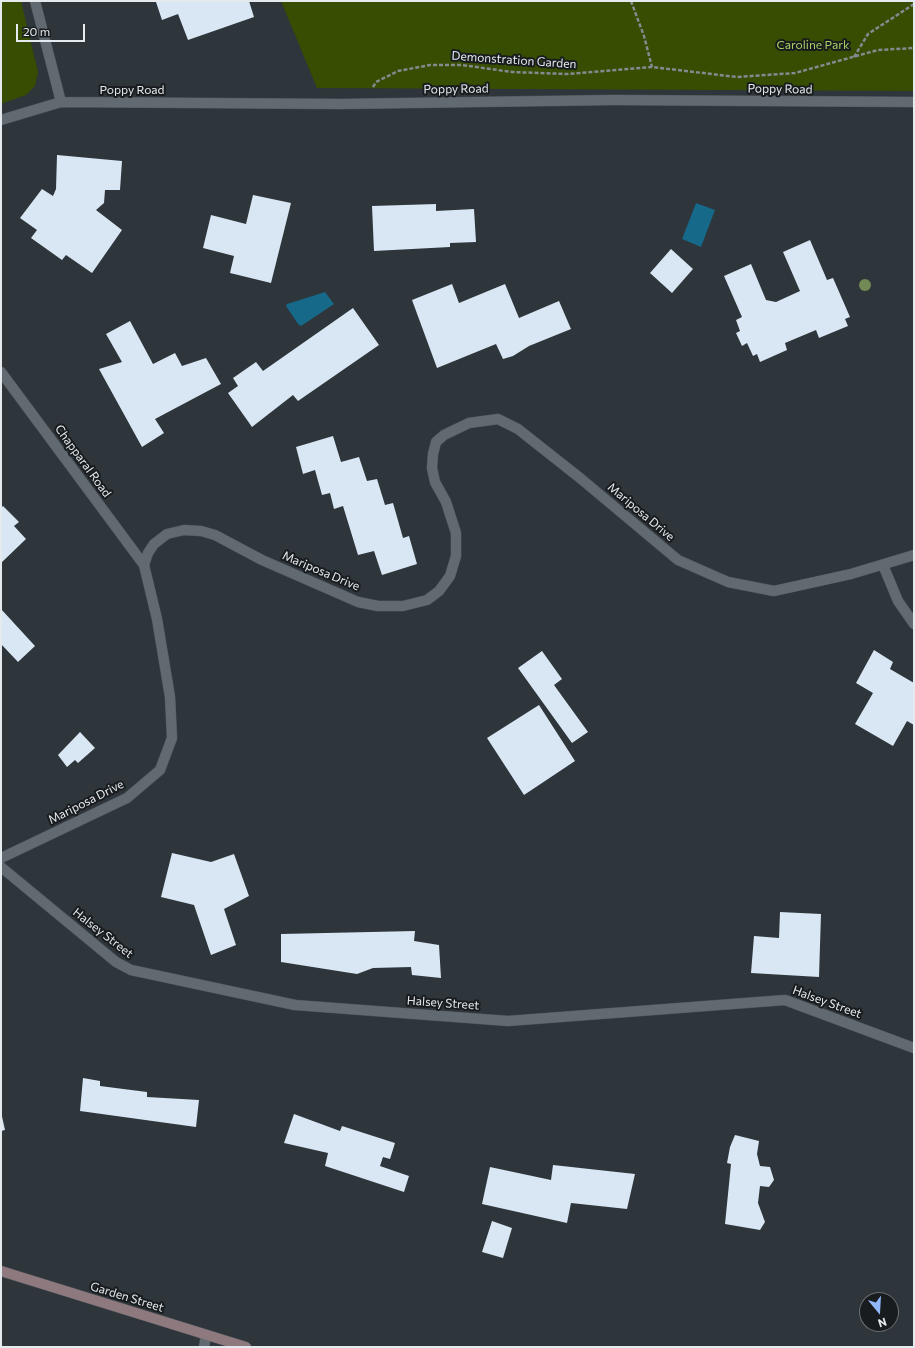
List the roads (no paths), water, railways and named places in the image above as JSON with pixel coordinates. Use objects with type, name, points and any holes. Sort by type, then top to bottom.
[{"type":"street","points":[[35,1],[61,102]]},
{"type":"street","name":"Poppy Road","points":[[1,120],[61,102],[368,104],[614,100],[914,102]]},
{"type":"street","name":"Chapparal Road","points":[[1,372],[144,565]]},
{"type":"street","name":"Mariposa Drive","points":[[1,858],[127,798],[160,770],[172,738],[170,697],[157,619],[144,565],[148,553],[154,544],[167,534],[184,530],[201,531],[215,535],[262,560],[358,602],[378,606],[404,606],[427,600],[439,591],[450,576],[456,556],[456,533],[446,502],[436,482],[432,468],[433,454],[436,442],[444,435],[469,423],[488,419],[498,419],[518,429],[580,478],[678,560],[728,582],[774,591],[851,574],[914,555]]},
{"type":"street","points":[[883,565],[898,601],[914,624]]},
{"type":"street","name":"Halsey Street","points":[[1,867],[116,962],[132,970],[295,1005],[508,1021],[784,1000],[914,1048]]},
{"type":"street","name":"Garden Street","points":[[1,1271],[246,1347]]},
{"type":"street","points":[[204,1347],[206,1335]]},
{"type":"water","points":[[696,203],[715,210],[701,247],[682,239]]},
{"type":"water","points":[[325,292],[334,304],[301,326],[298,324],[286,306],[287,304]]},
{"type":"park label","name":"Caroline Park","points":[[813,45]]}]
